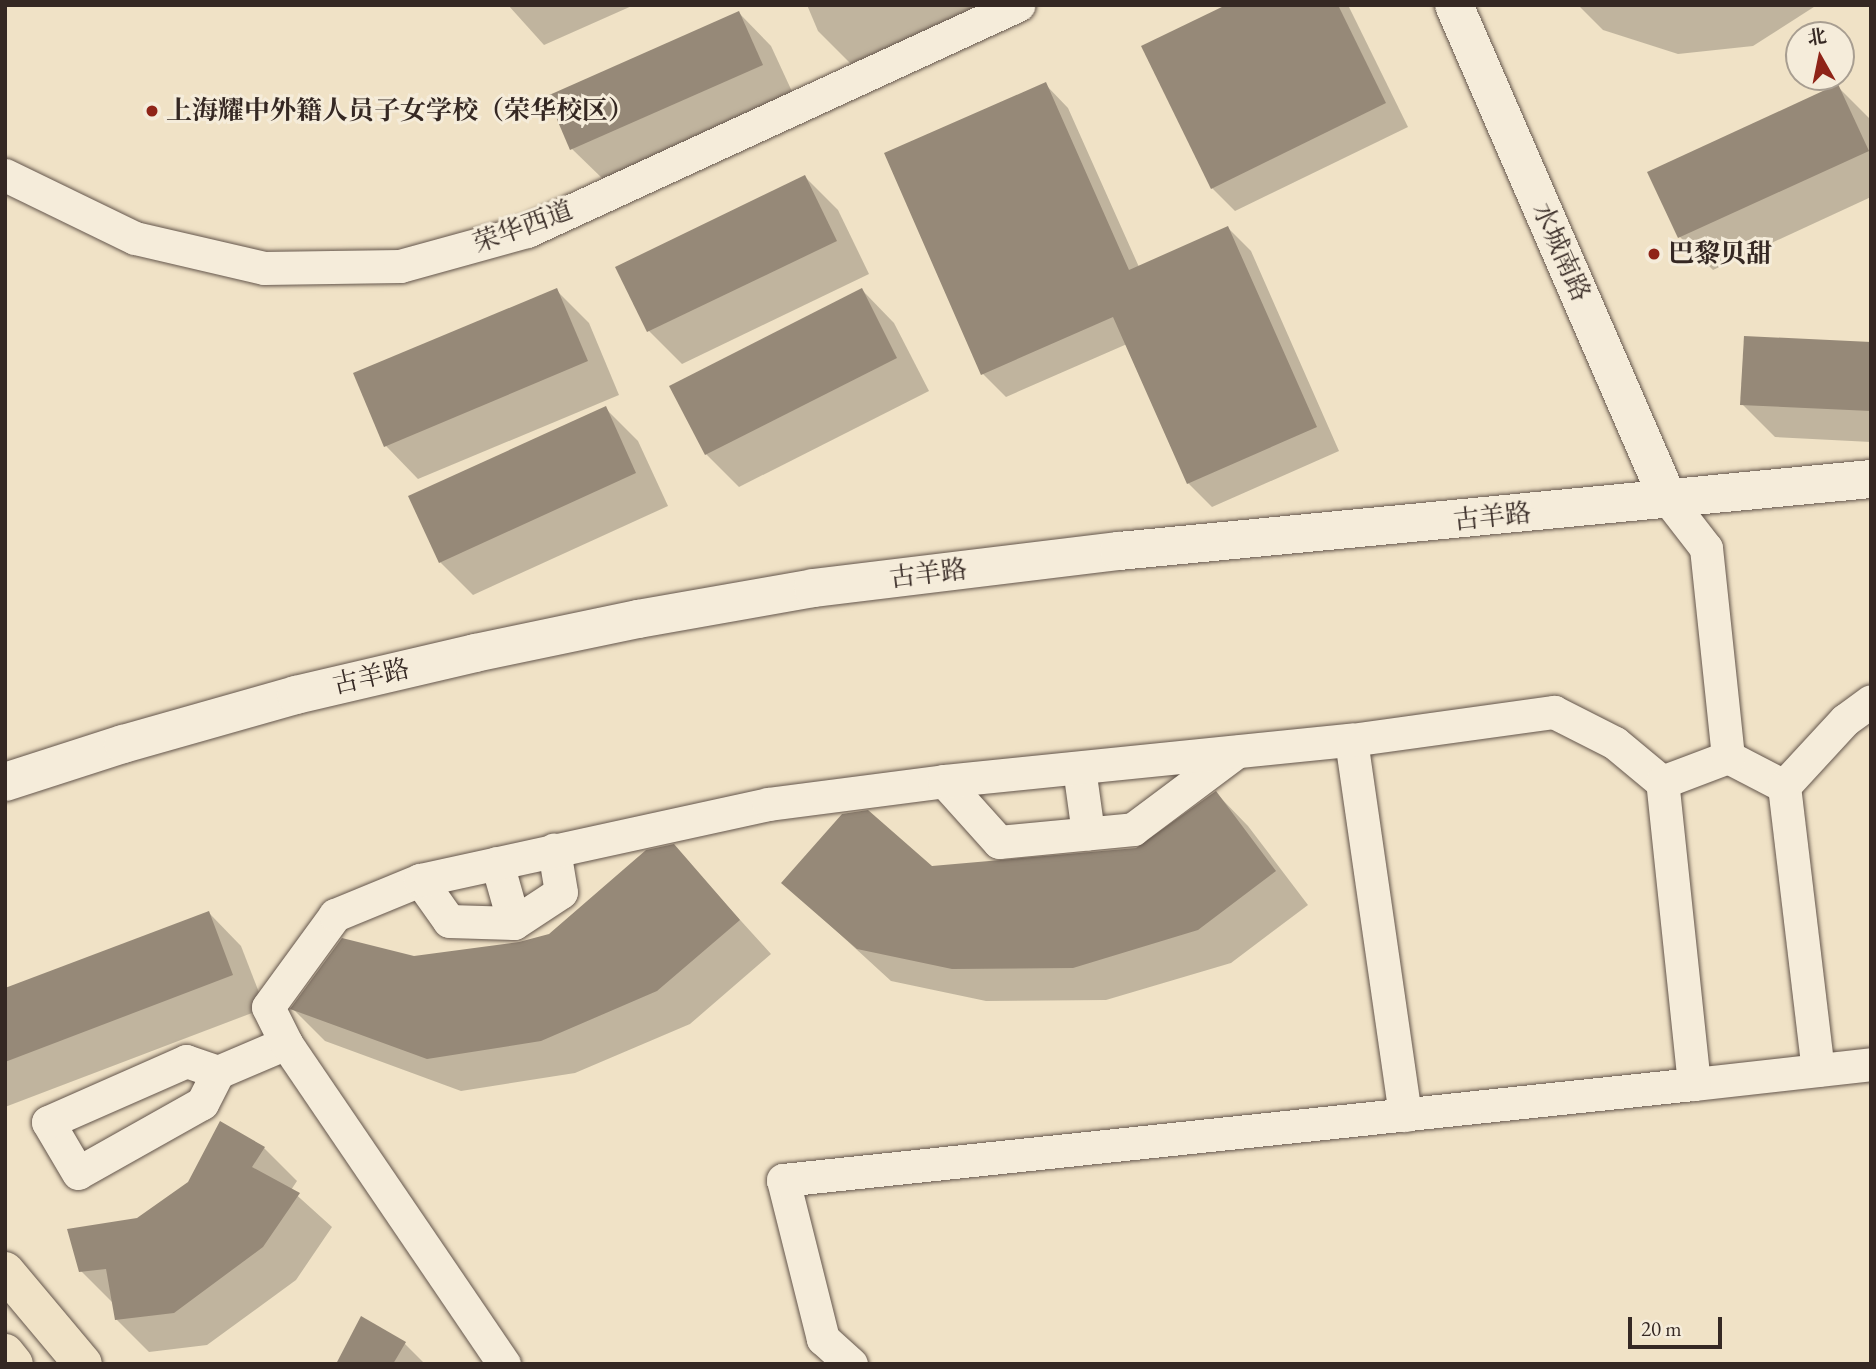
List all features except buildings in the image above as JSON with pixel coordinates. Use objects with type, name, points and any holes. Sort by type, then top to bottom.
[{"type":"main road","points":[[5,1271],[83,1364]]},
{"type":"main road","points":[[5,1353],[14,1364]]},
{"type":"street","name":"荣华西道","points":[[5,176],[135,238],[264,268],[400,267],[527,231],[1018,5]]},
{"type":"street","name":"水城南路","points":[[1454,5],[1668,499]]},
{"type":"street","name":"古羊路","points":[[5,782],[123,744],[309,692],[570,633],[786,593],[1119,551],[1871,480]]},
{"type":"street","points":[[1668,499],[1706,548],[1728,757]]},
{"type":"street","points":[[1818,1070],[1784,786],[1844,720],[1871,701]]},
{"type":"street","points":[[504,1364],[286,1042],[268,1007],[335,915],[420,880],[768,804],[944,781],[1352,740],[1554,712],[1615,743],[1662,782],[1694,1084]]},
{"type":"street","points":[[1352,740],[1405,1115]]},
{"type":"street","points":[[944,781],[999,842],[1088,834],[1133,829],[1236,752]]},
{"type":"street","points":[[1662,782],[1728,757],[1784,786]]},
{"type":"street","points":[[1079,768],[1088,834]]},
{"type":"street","points":[[420,880],[449,921],[514,923],[561,892],[554,850]]},
{"type":"street","points":[[497,863],[514,923]]},
{"type":"street","points":[[218,1072],[186,1061],[48,1122],[78,1173],[202,1103],[218,1072],[286,1042]]},
{"type":"street","points":[[851,1364],[823,1351],[783,1180],[1871,1064]]},
{"type":"place","name":"上海耀中外籍人员子女学校（荣华校区）","points":[[152,111]]},
{"type":"place","name":"巴黎贝甜","points":[[1654,254]]}]
